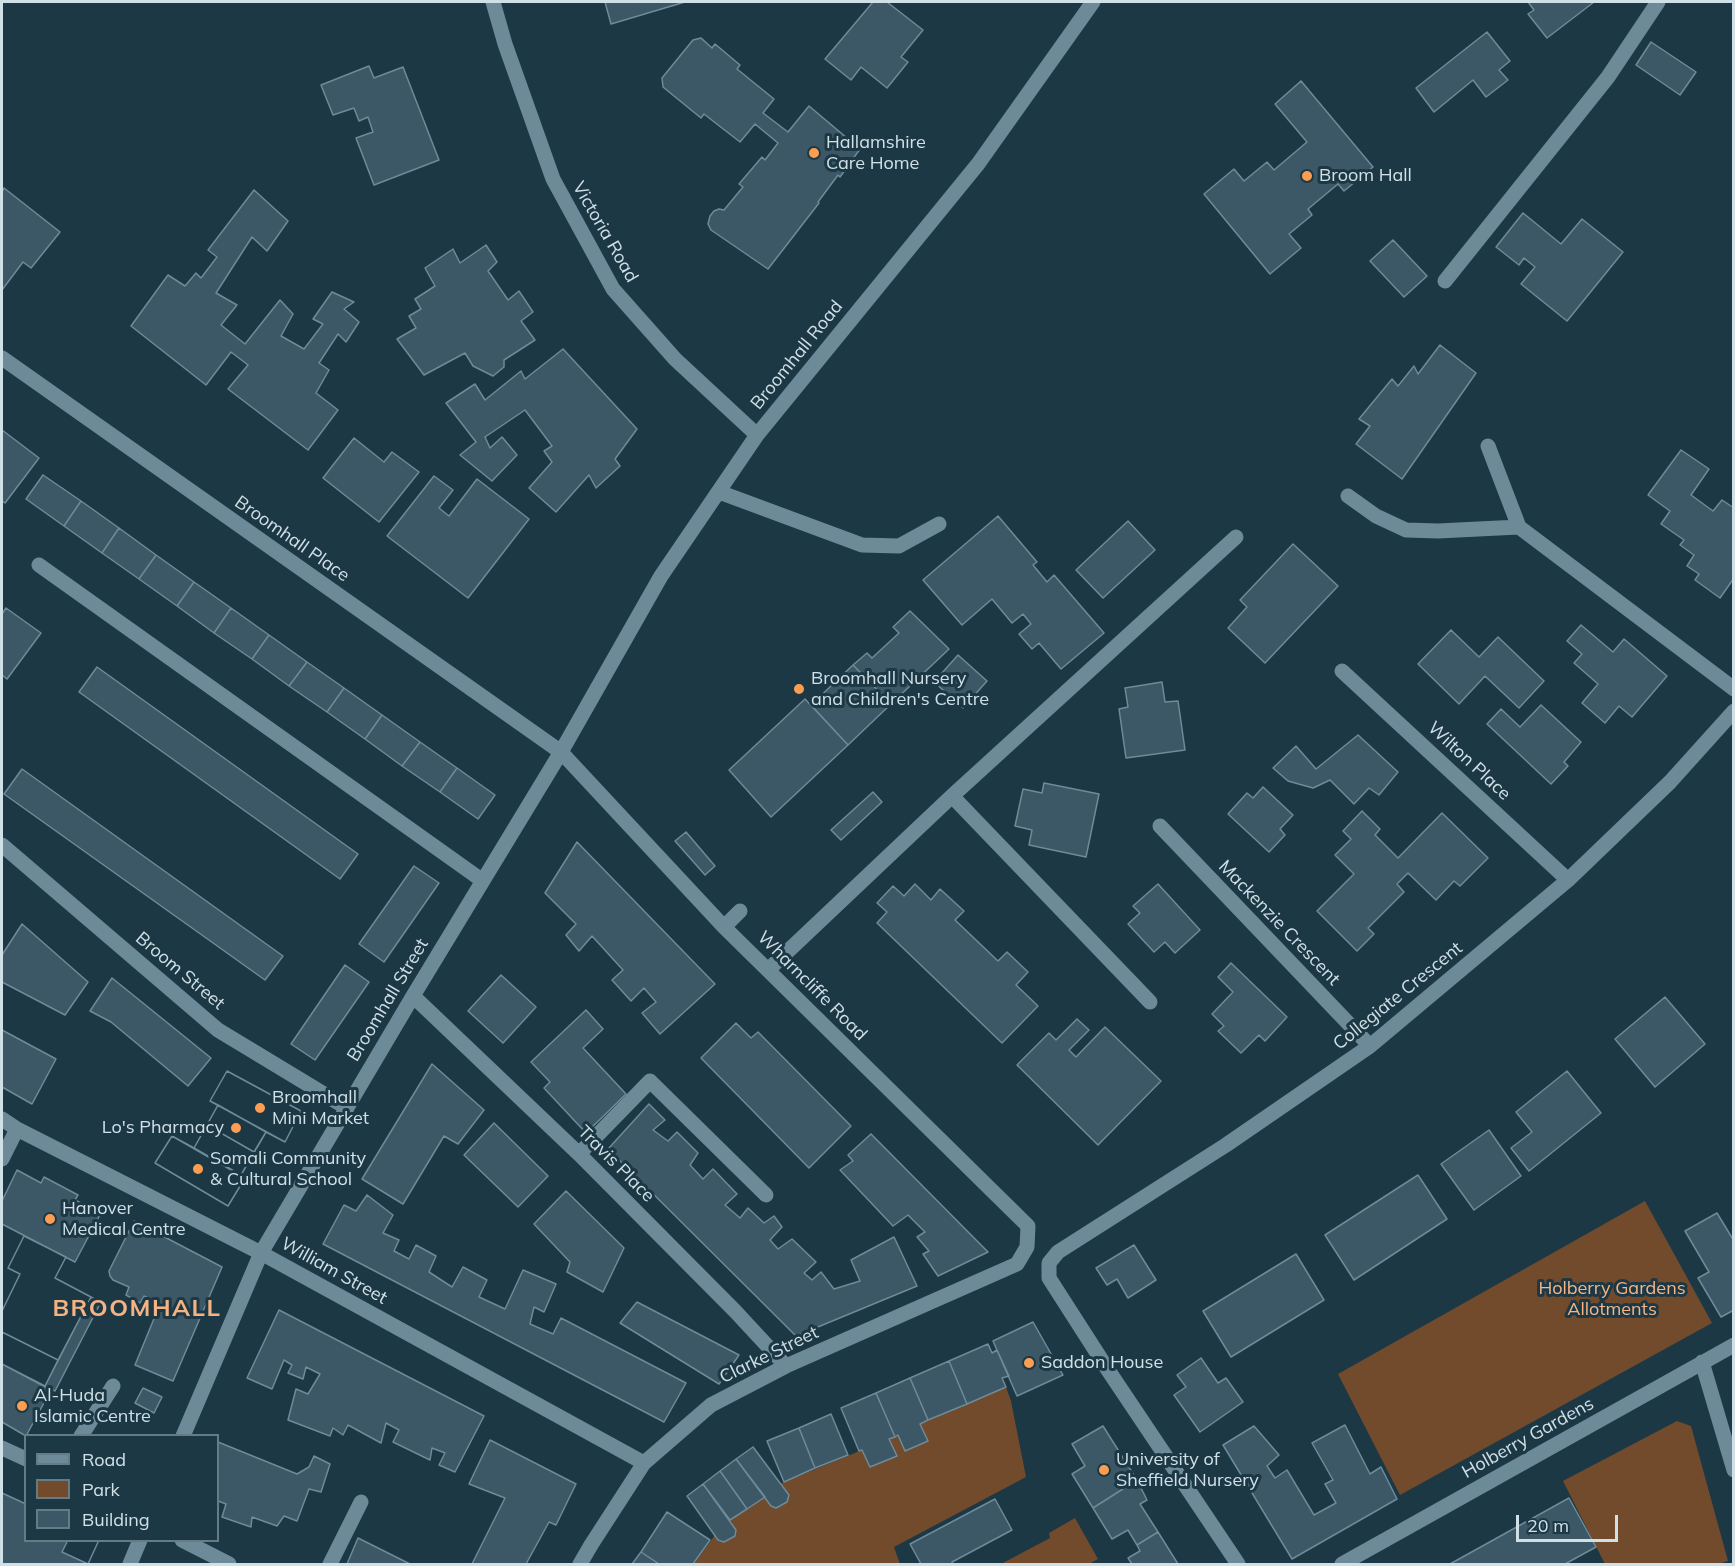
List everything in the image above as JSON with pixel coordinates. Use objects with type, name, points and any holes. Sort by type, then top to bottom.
[{"type":"street","name":"Victoria Road","points":[[493,2],[505,44],[553,179],[613,289],[675,359],[758,435]]},
{"type":"street","name":"Broomhall Road","points":[[561,752],[661,576],[758,435],[978,164],[1093,2]]},
{"type":"street","points":[[1445,281],[1608,77],[1658,2]]},
{"type":"street","name":"Broomhall Place","points":[[2,358],[561,752]]},
{"type":"street","points":[[1488,446],[1519,527],[1734,689]]},
{"type":"street","points":[[719,492],[862,545],[899,546],[939,524]]},
{"type":"street","points":[[1348,496],[1376,516],[1406,530],[1438,531],[1519,527]]},
{"type":"street","points":[[768,970],[952,796],[1236,537]]},
{"type":"street","points":[[39,566],[483,881]]},
{"type":"street","name":"Wilton Place","points":[[1342,671],[1568,880]]},
{"type":"street","name":"Collegiate Crescent","points":[[1238,1564],[1098,1355],[1050,1278],[1049,1263],[1058,1252],[1226,1145],[1370,1047],[1568,880],[1670,782],[1734,711]]},
{"type":"street","name":"Broomhall Street","points":[[184,1434],[261,1253],[561,752]]},
{"type":"street","name":"Wharncliffe Road","points":[[561,752],[724,927],[1028,1226],[1027,1248]]},
{"type":"street","points":[[952,796],[1150,1002]]},
{"type":"street","name":"Mackenzie Crescent","points":[[1160,826],[1370,1047]]},
{"type":"street","name":"Broom Street","points":[[2,846],[218,1030],[347,1108]]},
{"type":"street","points":[[724,927],[740,911]]},
{"type":"street","name":"Travis Place","points":[[413,996],[579,1154],[735,1311],[786,1366]]},
{"type":"street","points":[[579,1154],[650,1081],[766,1195]]},
{"type":"street","name":"William Street","points":[[2,1119],[17,1129],[261,1253],[644,1463]]},
{"type":"street","points":[[2,1160],[17,1129]]},
{"type":"street","name":"Clarke Street","points":[[580,1564],[644,1463],[711,1406],[786,1366],[1017,1264],[1027,1248]]},
{"type":"street","name":"Holberry Gardens","points":[[1342,1564],[1734,1345]]},
{"type":"street","points":[[1702,1362],[1734,1470]]},
{"type":"street","points":[[82,1434],[113,1386]]},
{"type":"street","points":[[2,1448],[24,1458]]},
{"type":"street","points":[[330,1564],[361,1502]]},
{"type":"street","points":[[130,1564],[139,1542]]},
{"type":"street","points":[[186,1542],[229,1564]]},
{"type":"green space","name":"Holberry Gardens Allotments","points":[[1645,1201],[1712,1323],[1400,1495],[1338,1374]]},
{"type":"green space","points":[[1006,1387],[1011,1401],[1026,1477],[894,1547],[900,1564],[694,1564],[715,1535],[718,1540],[724,1542],[735,1536],[736,1530],[730,1520],[765,1497],[771,1506],[776,1508],[787,1502],[789,1495],[780,1484],[862,1450],[870,1467],[896,1456],[889,1439],[898,1435],[905,1451],[928,1441],[920,1424]]},
{"type":"green space","points":[[1677,1421],[1691,1426],[1728,1561],[1718,1564],[1605,1564],[1563,1481]]},
{"type":"green space","points":[[1075,1518],[1098,1559],[1089,1564],[1001,1564],[1050,1538],[1049,1533]]},
{"type":"building","points":[[605,2],[685,2],[611,24]]},
{"type":"building","points":[[873,2],[887,2],[923,30],[901,57],[908,62],[887,88],[861,67],[851,80],[825,59]]},
{"type":"building","points":[[1528,2],[1594,2],[1547,38],[1528,14],[1534,10]]},
{"type":"building","points":[[1487,32],[1510,61],[1499,70],[1508,80],[1486,97],[1473,80],[1434,112],[1416,88]]},
{"type":"building","name":"Hallamshire Care Home","points":[[701,38],[712,48],[715,44],[740,65],[737,69],[774,99],[763,113],[788,132],[809,106],[860,149],[768,269],[711,230],[708,224],[714,211],[724,210],[743,187],[739,184],[762,157],[765,160],[778,143],[755,124],[740,142],[704,114],[701,118],[663,87],[662,78],[693,40]]},
{"type":"building","points":[[1651,42],[1696,72],[1680,95],[1636,65]]},
{"type":"building","points":[[369,66],[374,78],[403,67],[439,160],[374,185],[356,138],[373,132],[368,117],[359,121],[354,108],[333,115],[321,85]]},
{"type":"building","name":"Broom Hall","points":[[1301,81],[1373,167],[1344,191],[1338,184],[1308,209],[1312,215],[1289,234],[1301,248],[1270,274],[1204,194],[1234,169],[1244,181],[1267,162],[1274,170],[1307,142],[1275,104]]},
{"type":"building","points":[[4,188],[60,232],[31,268],[23,262],[2,290],[2,192]]},
{"type":"building","points":[[254,190],[288,221],[267,251],[252,237],[216,293],[237,305],[221,325],[245,344],[280,300],[293,314],[281,336],[304,349],[323,324],[313,319],[332,292],[354,302],[344,309],[359,322],[346,342],[338,334],[319,363],[329,370],[316,393],[338,410],[308,450],[228,389],[248,365],[231,352],[206,385],[131,326],[168,275],[185,286],[196,273],[201,278],[217,257],[208,250]]},
{"type":"building","points":[[1523,213],[1561,244],[1582,219],[1623,252],[1567,321],[1521,284],[1535,267],[1524,258],[1519,265],[1496,247]]},
{"type":"building","points":[[1393,240],[1427,276],[1404,297],[1370,261]]},
{"type":"building","points":[[486,245],[497,262],[488,271],[508,300],[519,291],[533,312],[521,321],[535,340],[504,360],[504,367],[493,376],[473,366],[465,353],[424,375],[397,339],[416,328],[409,316],[421,309],[415,299],[435,286],[425,268],[453,249],[460,263]]},
{"type":"building","points":[[1440,345],[1476,373],[1402,479],[1356,444],[1370,426],[1359,419],[1392,379],[1398,386],[1414,366],[1418,374]]},
{"type":"building","points":[[563,349],[637,429],[615,459],[620,466],[596,488],[589,475],[556,512],[529,488],[552,462],[544,451],[552,446],[525,410],[485,437],[490,448],[502,437],[517,455],[492,481],[460,455],[476,442],[446,403],[475,384],[485,400],[521,371],[525,379]]},
{"type":"building","points":[[2,430],[39,458],[5,503],[2,501]]},
{"type":"building","points":[[354,438],[384,462],[392,452],[419,472],[379,522],[323,478]]},
{"type":"building","points":[[1681,450],[1709,469],[1691,495],[1713,511],[1722,500],[1734,508],[1734,578],[1720,598],[1695,580],[1699,574],[1687,566],[1694,555],[1680,545],[1684,540],[1661,524],[1670,511],[1648,495]]},
{"type":"building","points":[[43,475],[81,501],[64,526],[26,499]]},
{"type":"building","points":[[434,476],[453,490],[439,508],[449,516],[477,479],[529,519],[468,598],[387,536]]},
{"type":"building","points":[[81,501],[119,528],[102,553],[64,526]]},
{"type":"building","points":[[998,516],[1037,562],[1033,565],[1047,582],[1054,575],[1104,633],[1061,669],[1039,643],[1032,649],[1019,634],[1031,624],[1023,614],[1012,623],[992,599],[962,625],[923,580]]},
{"type":"building","points":[[1128,521],[1155,550],[1103,598],[1076,570]]},
{"type":"building","points":[[119,528],[156,555],[139,579],[102,553]]},
{"type":"building","points":[[1293,544],[1338,586],[1265,663],[1228,628],[1247,607],[1240,600]]},
{"type":"building","points":[[156,555],[194,582],[177,606],[139,579]]},
{"type":"building","points":[[194,582],[231,608],[214,633],[177,606]]},
{"type":"building","points":[[6,608],[41,633],[7,679],[2,675],[2,614]]},
{"type":"building","points":[[231,608],[269,635],[252,659],[214,633]]},
{"type":"building","points":[[910,611],[949,649],[891,704],[853,665],[867,653],[872,658],[899,633],[893,627]]},
{"type":"building","points":[[1581,625],[1613,652],[1624,639],[1667,676],[1632,717],[1619,706],[1605,723],[1582,703],[1598,684],[1574,663],[1582,654],[1567,641]]},
{"type":"building","points":[[1451,630],[1479,657],[1498,637],[1544,681],[1519,708],[1485,676],[1459,704],[1418,664]]},
{"type":"building","points":[[269,635],[307,662],[289,686],[252,659]]},
{"type":"building","points":[[958,655],[987,681],[963,708],[934,682]]},
{"type":"building","points":[[307,662],[344,688],[327,712],[289,686]]},
{"type":"building","points":[[853,665],[891,704],[848,745],[811,705]]},
{"type":"building","points":[[97,667],[358,854],[340,879],[79,692]]},
{"type":"building","points":[[1162,682],[1165,702],[1178,701],[1185,750],[1126,758],[1119,709],[1128,707],[1125,688]]},
{"type":"building","points":[[344,688],[382,715],[365,739],[327,712]]},
{"type":"building","points":[[805,699],[848,745],[771,817],[729,770]]},
{"type":"building","points":[[1541,705],[1581,742],[1564,762],[1568,766],[1551,784],[1487,724],[1501,709],[1520,727]]},
{"type":"building","points":[[382,715],[420,742],[402,766],[365,739]]},
{"type":"building","points":[[1358,735],[1398,772],[1379,795],[1369,788],[1354,804],[1330,780],[1313,788],[1288,781],[1273,768],[1296,746],[1316,769]]},
{"type":"building","points":[[420,742],[457,768],[440,792],[402,766]]},
{"type":"building","points":[[457,768],[495,795],[478,819],[440,792]]},
{"type":"building","points":[[22,769],[283,956],[265,980],[4,794]]},
{"type":"building","points":[[1044,783],[1099,794],[1086,857],[1029,845],[1032,830],[1015,826],[1023,789],[1042,793]]},
{"type":"building","points":[[1263,787],[1293,815],[1280,829],[1285,835],[1269,852],[1228,814],[1247,793],[1253,798]]},
{"type":"building","points":[[873,792],[882,802],[841,840],[831,830]]},
{"type":"building","points":[[1362,811],[1380,829],[1375,835],[1398,858],[1442,813],[1488,858],[1460,886],[1454,881],[1436,900],[1408,873],[1397,884],[1404,892],[1368,928],[1374,934],[1357,951],[1317,911],[1354,874],[1335,855],[1351,839],[1343,831]]},
{"type":"building","points":[[686,832],[715,866],[705,875],[675,841]]},
{"type":"building","points":[[577,842],[715,984],[660,1034],[642,1013],[656,1002],[644,988],[631,1001],[612,980],[623,970],[592,936],[579,951],[566,935],[576,924],[545,893]]},
{"type":"building","points":[[414,866],[439,883],[384,962],[359,944]]},
{"type":"building","points":[[915,884],[931,900],[940,889],[964,911],[955,920],[998,961],[1007,952],[1028,972],[1016,985],[1038,1006],[1002,1043],[877,923],[887,912],[877,903],[893,886],[904,896]]},
{"type":"building","points":[[1158,884],[1200,930],[1175,953],[1165,942],[1154,952],[1128,924],[1140,913],[1133,906]]},
{"type":"building","points":[[22,924],[88,982],[65,1015],[2,982],[2,955]]},
{"type":"building","points":[[1231,963],[1287,1017],[1265,1041],[1259,1035],[1241,1053],[1218,1031],[1224,1026],[1212,1014],[1233,992],[1218,977]]},
{"type":"building","points":[[345,965],[369,982],[315,1060],[291,1044]]},
{"type":"building","points":[[501,975],[536,1007],[503,1043],[468,1011]]},
{"type":"building","points":[[112,978],[211,1058],[188,1086],[111,1022],[90,1011]]},
{"type":"building","points":[[1665,997],[1705,1044],[1655,1087],[1615,1039]]},
{"type":"building","points":[[586,1010],[603,1029],[583,1048],[626,1094],[586,1133],[544,1088],[550,1082],[531,1062]]},
{"type":"building","points":[[1077,1019],[1089,1030],[1069,1050],[1076,1057],[1105,1027],[1161,1081],[1098,1145],[1017,1065],[1049,1033],[1056,1040]]},
{"type":"building","points":[[736,1023],[751,1038],[758,1032],[851,1126],[809,1168],[701,1058]]},
{"type":"building","points":[[2,1030],[56,1059],[32,1104],[2,1087]]},
{"type":"building","points":[[432,1064],[484,1110],[458,1144],[444,1136],[403,1204],[362,1179]]},
{"type":"building","points":[[227,1071],[301,1111],[285,1142],[266,1132],[241,1175],[245,1178],[228,1206],[155,1163],[172,1136],[194,1148],[218,1105],[210,1101]]},
{"type":"building","name":"Broomhall Mini Market","points":[[227,1071],[301,1111],[285,1142],[210,1101]]},
{"type":"building","points":[[1567,1071],[1601,1113],[1529,1171],[1511,1148],[1532,1132],[1516,1112]]},
{"type":"building","points":[[649,1104],[665,1120],[653,1130],[668,1141],[677,1132],[698,1153],[690,1165],[703,1179],[713,1169],[737,1194],[725,1205],[740,1218],[748,1208],[764,1223],[774,1216],[782,1227],[770,1240],[778,1249],[792,1239],[816,1262],[804,1273],[812,1280],[821,1272],[834,1289],[860,1281],[851,1260],[894,1237],[917,1286],[796,1336],[608,1149]]},
{"type":"building","name":"Lo's Pharmacy","points":[[218,1105],[266,1132],[254,1152],[207,1125]]},
{"type":"building","points":[[494,1123],[548,1176],[518,1207],[464,1155]]},
{"type":"building","points":[[207,1125],[254,1152],[241,1175],[194,1148]]},
{"type":"building","points":[[1489,1130],[1521,1176],[1474,1210],[1441,1164]]},
{"type":"building","points":[[871,1134],[988,1252],[938,1276],[923,1254],[929,1251],[917,1237],[925,1232],[908,1215],[893,1226],[840,1170],[853,1161],[848,1155]]},
{"type":"building","name":"Somali Community & Cultural School","points":[[172,1136],[245,1178],[228,1206],[155,1163]]},
{"type":"building","name":"Hanover Medical Centre","points":[[17,1170],[41,1183],[44,1177],[78,1195],[75,1200],[101,1213],[75,1262],[2,1224],[2,1201]]},
{"type":"building","points":[[1418,1175],[1447,1219],[1354,1280],[1325,1235]]},
{"type":"building","points":[[566,1191],[624,1248],[603,1292],[567,1272],[570,1262],[534,1224]]},
{"type":"building","points":[[367,1195],[393,1215],[383,1233],[399,1240],[394,1251],[409,1259],[416,1245],[436,1256],[429,1272],[452,1287],[463,1267],[487,1280],[479,1297],[505,1309],[523,1270],[556,1284],[544,1312],[534,1307],[530,1324],[553,1334],[561,1318],[686,1383],[664,1422],[323,1244],[344,1205],[356,1211]]},
{"type":"building","points":[[1717,1213],[1734,1241],[1734,1310],[1721,1317],[1698,1278],[1709,1272],[1685,1231]]},
{"type":"building","points":[[134,1221],[222,1267],[173,1381],[135,1365],[160,1304],[144,1296],[140,1303],[126,1295],[129,1287],[113,1280],[110,1276],[109,1271]]},
{"type":"building","points":[[24,1236],[66,1257],[55,1278],[91,1297],[45,1386],[2,1364],[2,1311],[20,1274],[8,1268]]},
{"type":"building","points":[[24,1236],[66,1257],[55,1278],[91,1297],[58,1360],[2,1332],[2,1311],[20,1274],[8,1268]]},
{"type":"building","points":[[1134,1245],[1156,1280],[1128,1298],[1117,1279],[1107,1285],[1096,1268]]},
{"type":"building","points":[[1296,1254],[1324,1300],[1231,1357],[1203,1311]]},
{"type":"building","points":[[91,1297],[101,1302],[55,1391],[45,1386]]},
{"type":"building","points":[[637,1302],[739,1355],[719,1384],[620,1323]]},
{"type":"building","points":[[279,1310],[484,1416],[455,1472],[439,1465],[445,1453],[432,1448],[430,1460],[393,1442],[399,1430],[386,1423],[381,1443],[348,1425],[343,1435],[333,1428],[330,1436],[288,1420],[296,1389],[308,1394],[320,1374],[306,1367],[303,1379],[288,1373],[292,1365],[284,1360],[272,1389],[247,1378]]},
{"type":"building","name":"Saddon House","points":[[1033,1322],[1063,1375],[1017,1396],[993,1341]]},
{"type":"building","points":[[2,1332],[58,1360],[45,1386],[2,1364]]},
{"type":"building","points":[[988,1344],[992,1353],[997,1350],[1009,1376],[1002,1378],[1006,1387],[967,1404],[949,1361]]},
{"type":"building","points":[[1201,1358],[1218,1383],[1226,1378],[1243,1402],[1200,1432],[1174,1395],[1186,1387],[1177,1375]]},
{"type":"building","points":[[949,1361],[967,1404],[928,1420],[910,1378]]},
{"type":"building","name":"Al-Huda Islamic Centre","points":[[2,1364],[51,1390],[27,1434],[24,1435],[2,1422]]},
{"type":"building","points":[[910,1378],[928,1420],[920,1424],[928,1441],[905,1451],[898,1435],[895,1437],[876,1393]]},
{"type":"building","points":[[143,1388],[162,1397],[154,1413],[135,1403]]},
{"type":"building","points":[[876,1393],[895,1437],[889,1439],[897,1456],[870,1467],[862,1450],[859,1451],[841,1408]]},
{"type":"building","points":[[831,1414],[848,1455],[815,1468],[799,1428]]},
{"type":"building","points":[[1345,1425],[1370,1474],[1381,1467],[1397,1499],[1292,1559],[1223,1445],[1254,1426],[1279,1455],[1267,1466],[1275,1478],[1287,1470],[1314,1515],[1336,1503],[1325,1484],[1333,1480],[1312,1443]]},
{"type":"building","name":"University of Sheffield Nursery","points":[[1103,1426],[1137,1480],[1093,1508],[1072,1474],[1085,1466],[1072,1444]]},
{"type":"building","points":[[799,1428],[815,1468],[784,1482],[767,1441]]},
{"type":"building","points":[[490,1440],[576,1484],[556,1525],[549,1522],[526,1564],[472,1564],[505,1498],[469,1484]]},
{"type":"building","points":[[219,1442],[297,1474],[309,1467],[314,1456],[330,1464],[321,1492],[309,1489],[297,1521],[284,1516],[277,1526],[252,1517],[251,1527],[222,1517],[226,1504],[219,1501]]},
{"type":"building","points":[[753,1447],[789,1495],[787,1502],[776,1508],[771,1506],[736,1459]]},
{"type":"building","points":[[736,1459],[765,1497],[747,1509],[720,1471]]},
{"type":"building","points":[[720,1471],[747,1509],[730,1520],[703,1484]]},
{"type":"building","points":[[1137,1480],[1147,1500],[1140,1504],[1158,1532],[1137,1545],[1128,1530],[1112,1539],[1093,1508]]},
{"type":"building","points":[[703,1484],[736,1530],[735,1536],[724,1542],[718,1540],[687,1496]]},
{"type":"building","points":[[2,1493],[24,1503],[24,1542],[98,1542],[88,1564],[2,1564]]},
{"type":"building","points":[[1569,1498],[1596,1547],[1565,1564],[1450,1564]]},
{"type":"building","points":[[995,1499],[1012,1530],[952,1562],[953,1564],[921,1564],[910,1544]]},
{"type":"building","points":[[667,1512],[710,1540],[693,1564],[659,1564],[641,1552]]},
{"type":"building","points":[[1158,1532],[1178,1564],[1132,1564],[1128,1558],[1140,1551],[1137,1545]]},
{"type":"building","points":[[358,1538],[410,1564],[347,1564]]},
{"type":"building","points":[[67,1542],[98,1542],[88,1564],[62,1552]]},
{"type":"building","points":[[641,1552],[659,1564],[632,1564]]},
{"type":"place","name":"Hallamshire Care Home","points":[[814,153]]},
{"type":"place","name":"Broom Hall","points":[[1307,176]]},
{"type":"place","name":"Broomhall Nursery and Children's Centre","points":[[799,689]]},
{"type":"place","name":"Broomhall Mini Market","points":[[260,1108]]},
{"type":"place","name":"Lo's Pharmacy","points":[[236,1128]]},
{"type":"place","name":"Somali Community & Cultural School","points":[[198,1169]]},
{"type":"place","name":"Hanover Medical Centre","points":[[50,1219]]},
{"type":"place","name":"Saddon House","points":[[1029,1363]]},
{"type":"place","name":"Al-Huda Islamic Centre","points":[[22,1406]]},
{"type":"place","name":"University of Sheffield Nursery","points":[[1104,1470]]},
{"type":"district","name":"BROOMHALL","points":[[137,1309]]}]
